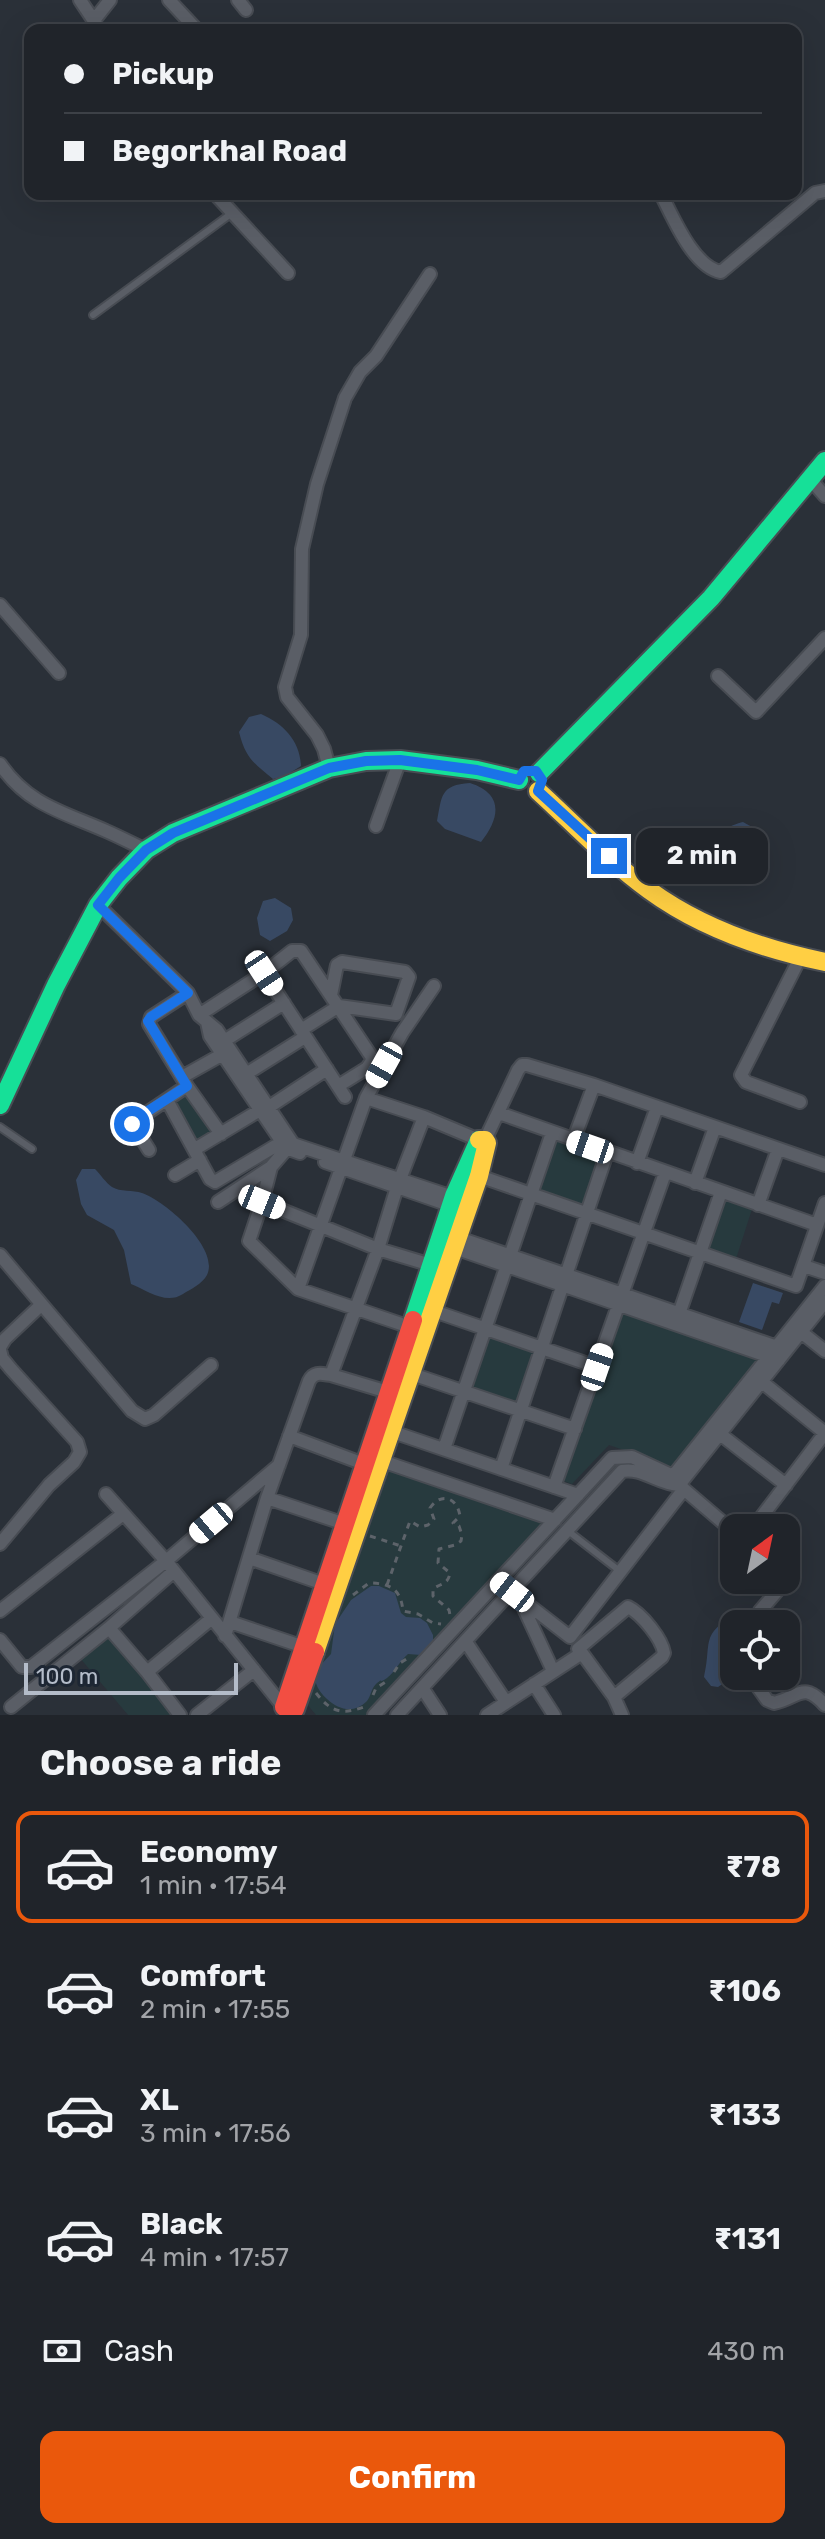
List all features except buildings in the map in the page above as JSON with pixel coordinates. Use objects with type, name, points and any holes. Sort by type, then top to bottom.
[{"type":"street","points":[[80,0],[98,24],[110,0]]},
{"type":"street","points":[[169,0],[191,24]]},
{"type":"street","points":[[664,200],[689,246],[707,267],[721,272],[815,193],[825,191]]},
{"type":"street","points":[[220,200],[288,273]]},
{"type":"street","points":[[329,768],[317,735],[287,697],[285,687],[301,635],[302,549],[317,484],[345,398],[430,274]]},
{"type":"street","points":[[0,1105],[56,985],[98,905],[146,850],[173,833],[329,768],[366,761],[400,760],[477,770],[519,780],[524,792],[531,794],[711,598],[825,461]]},
{"type":"street","points":[[810,479],[825,496]]},
{"type":"street","points":[[0,605],[59,673]]},
{"type":"street","points":[[718,676],[756,712],[825,638]]},
{"type":"street","points":[[376,826],[400,760]]},
{"type":"street","points":[[0,764],[24,792],[47,807],[146,850]]},
{"type":"street","points":[[539,782],[627,873],[664,901],[721,931],[789,956],[825,962]]},
{"type":"street","points":[[98,905],[188,993],[210,1036],[246,1074],[264,1109]]},
{"type":"street","points":[[203,1018],[292,951],[301,951],[372,1061],[342,1091],[264,973]]},
{"type":"street","points":[[800,958],[741,1075],[746,1082],[800,1102]]},
{"type":"street","points":[[246,1074],[303,1033],[335,1000],[337,965],[342,962],[408,974],[409,977],[396,1014],[335,1000]]},
{"type":"street","points":[[298,1289],[366,1098],[402,1033],[434,986]]},
{"type":"street","points":[[188,993],[148,1021],[221,1134]]},
{"type":"street","points":[[149,1150],[132,1123],[167,1100],[224,1048],[284,1003]]},
{"type":"street","points":[[224,1048],[287,1145],[460,1204]]},
{"type":"street","points":[[292,1712],[371,1460],[482,1140],[522,1065],[594,1085],[825,1165]]},
{"type":"street","points":[[175,1175],[221,1134],[327,1069]]},
{"type":"street","points":[[573,1141],[594,1085]]},
{"type":"street","points":[[366,1098],[482,1140],[487,1148],[479,1176],[460,1204]]},
{"type":"street","points":[[167,1100],[211,1181],[219,1182],[287,1145]]},
{"type":"street","points":[[637,1163],[657,1107]]},
{"type":"street","points":[[499,1113],[817,1225]]},
{"type":"street","points":[[331,1375],[424,1117]]},
{"type":"street","points":[[695,1183],[715,1127]]},
{"type":"street","points":[[444,1449],[552,1133]]},
{"type":"street","points":[[218,1202],[271,1167],[287,1145]]},
{"type":"street","points":[[758,1205],[778,1149]]},
{"type":"street","points":[[501,1469],[607,1153]]},
{"type":"street","points":[[271,1167],[249,1241],[298,1289],[410,1327]]},
{"type":"street","points":[[554,1487],[665,1173]]},
{"type":"street","points":[[479,1176],[796,1286],[825,1203]]},
{"type":"street","points":[[679,1314],[721,1192]]},
{"type":"street","points":[[262,1202],[378,1249],[431,1265]]},
{"type":"street","points":[[448,1240],[778,1353]]},
{"type":"street","points":[[384,1429],[388,1392],[403,1371],[410,1327],[425,1308],[431,1265],[448,1240]]},
{"type":"street","points":[[0,1255],[132,1411],[145,1419],[154,1415],[211,1365]]},
{"type":"street","points":[[804,1266],[825,1273]]},
{"type":"street","points":[[570,1637],[621,1572],[679,1484],[825,1286]]},
{"type":"street","points":[[621,1299],[679,1314],[778,1353]]},
{"type":"street","points":[[397,1715],[466,1642],[516,1596],[622,1471],[633,1469],[666,1485],[679,1484],[762,1382],[778,1353],[801,1332],[825,1302]]},
{"type":"street","points":[[0,1544],[80,1452],[77,1442],[2,1358],[0,1349],[5,1339],[41,1305]]},
{"type":"street","points":[[425,1308],[597,1367]]},
{"type":"street","points":[[801,1332],[825,1351]]},
{"type":"street","points":[[0,1378],[11,1369]]},
{"type":"street","points":[[403,1371],[575,1429]]},
{"type":"street","points":[[225,1636],[267,1498],[310,1378],[318,1373],[331,1375],[388,1392]]},
{"type":"street","points":[[762,1382],[825,1433],[764,1514]]},
{"type":"street","points":[[384,1429],[578,1495]]},
{"type":"street","points":[[720,1434],[786,1485]]},
{"type":"street","points":[[289,1436],[555,1520]]},
{"type":"street","points":[[371,1706],[498,1581],[612,1458],[632,1457],[679,1484],[720,1520]]},
{"type":"street","points":[[11,1707],[109,1628],[170,1566],[279,1465]]},
{"type":"street","points":[[106,1494],[292,1712]]},
{"type":"street","points":[[267,1498],[350,1528]]},
{"type":"street","points":[[0,1611],[123,1514]]},
{"type":"street","points":[[292,1712],[304,1647],[324,1584],[350,1528]]},
{"type":"street","points":[[249,1558],[324,1584]]},
{"type":"street","points":[[0,1640],[22,1667],[31,1667],[170,1566]]},
{"type":"street","points":[[487,1715],[580,1651],[628,1607],[635,1611],[663,1646],[664,1653],[615,1709],[580,1651],[570,1637],[498,1581]]},
{"type":"street","points":[[761,1610],[774,1594]]},
{"type":"street","points":[[516,1596],[553,1671]]},
{"type":"street","points":[[147,1672],[211,1619]]},
{"type":"street","points":[[230,1622],[304,1647]]},
{"type":"street","points":[[109,1628],[180,1715]]},
{"type":"street","points":[[466,1642],[506,1702]]},
{"type":"street","points":[[197,1715],[254,1670]]},
{"type":"street","points":[[534,1684],[554,1715]]},
{"type":"street","points":[[423,1689],[440,1715]]},
{"type":"street","points":[[760,1690],[767,1700],[774,1703],[804,1690],[812,1691],[825,1705]]},
{"type":"lane","points":[[93,315],[232,213]]},
{"type":"lane","points":[[0,1127],[32,1149]]},
{"type":"lane","points":[[568,1531],[621,1572]]},
{"type":"path","points":[[351,1596],[369,1583],[387,1585],[400,1596],[403,1611],[418,1614],[433,1623],[448,1622],[449,1610],[433,1596],[433,1589],[449,1580],[449,1570],[438,1563],[439,1549],[461,1541],[459,1526],[453,1523],[460,1516],[456,1503],[443,1497],[430,1508],[434,1519],[428,1525],[420,1527],[410,1521],[387,1585]]},
{"type":"path","points":[[350,1528],[401,1546]]},
{"type":"path","points":[[433,1623],[435,1633]]},
{"type":"path","points":[[313,1689],[325,1703],[339,1712],[371,1706],[376,1688],[390,1678],[400,1663],[409,1656],[417,1656]]},
{"type":"green space","points":[[192,1086],[223,1135],[201,1149],[170,1100]]},
{"type":"green space","points":[[553,1137],[604,1154],[585,1211],[534,1193]]},
{"type":"green space","points":[[722,1195],[753,1206],[735,1262],[703,1251]]},
{"type":"green space","points":[[622,1310],[762,1358],[673,1467],[609,1445],[572,1484],[564,1481]]},
{"type":"green space","points":[[487,1333],[538,1350],[519,1407],[468,1390]]},
{"type":"green space","points":[[384,1467],[546,1523],[367,1715],[316,1715],[306,1703]]},
{"type":"green space","points":[[110,1634],[178,1715],[128,1715],[80,1658]]},
{"type":"water","points":[[261,714],[284,728],[298,749],[301,766],[285,776],[273,779],[255,764],[244,748],[239,732],[249,717]]},
{"type":"water","points":[[470,783],[489,793],[495,808],[492,824],[481,842],[445,829],[437,821],[444,793],[453,786]]},
{"type":"water","points":[[743,822],[752,827],[720,878],[714,875],[709,862],[709,845],[722,832]]},
{"type":"water","points":[[275,898],[291,908],[293,920],[287,931],[270,941],[260,935],[257,918],[263,901]]},
{"type":"water","points":[[82,1169],[95,1169],[112,1187],[142,1193],[176,1215],[206,1252],[209,1264],[202,1281],[183,1294],[170,1298],[157,1296],[131,1284],[124,1250],[114,1230],[87,1215],[81,1204],[76,1180]]},
{"type":"water","points":[[753,1283],[783,1293],[779,1304],[772,1302],[762,1330],[739,1322]]},
{"type":"water","points":[[371,1586],[395,1593],[401,1613],[427,1623],[433,1642],[421,1655],[408,1654],[390,1676],[376,1684],[362,1705],[352,1709],[342,1708],[321,1693],[314,1672],[331,1654],[335,1624],[351,1600]]},
{"type":"water","points":[[720,1626],[718,1687],[711,1686],[704,1677],[709,1641]]},
{"type":"traffic: fast","points":[[539,773],[711,598],[825,461]]},
{"type":"traffic: fast","points":[[0,1105],[56,985],[98,905],[146,850],[173,833],[329,768],[366,761],[400,760],[477,770],[519,780]]},
{"type":"traffic: fast","points":[[413,1320],[454,1196],[479,1140]]},
{"type":"traffic: slow","points":[[538,791],[620,867],[669,903],[733,935],[778,951],[825,962]]},
{"type":"traffic: slow","points":[[315,1652],[479,1176],[487,1143],[479,1140]]},
{"type":"traffic: jam","points":[[315,1652],[295,1709],[284,1707],[413,1320]]},
{"type":"route","points":[[132,1124],[187,1086],[148,1021],[188,993],[98,905],[146,850],[173,833],[329,768],[385,759],[477,770],[519,780],[524,771],[536,771],[542,780],[538,791],[609,856]]}]
